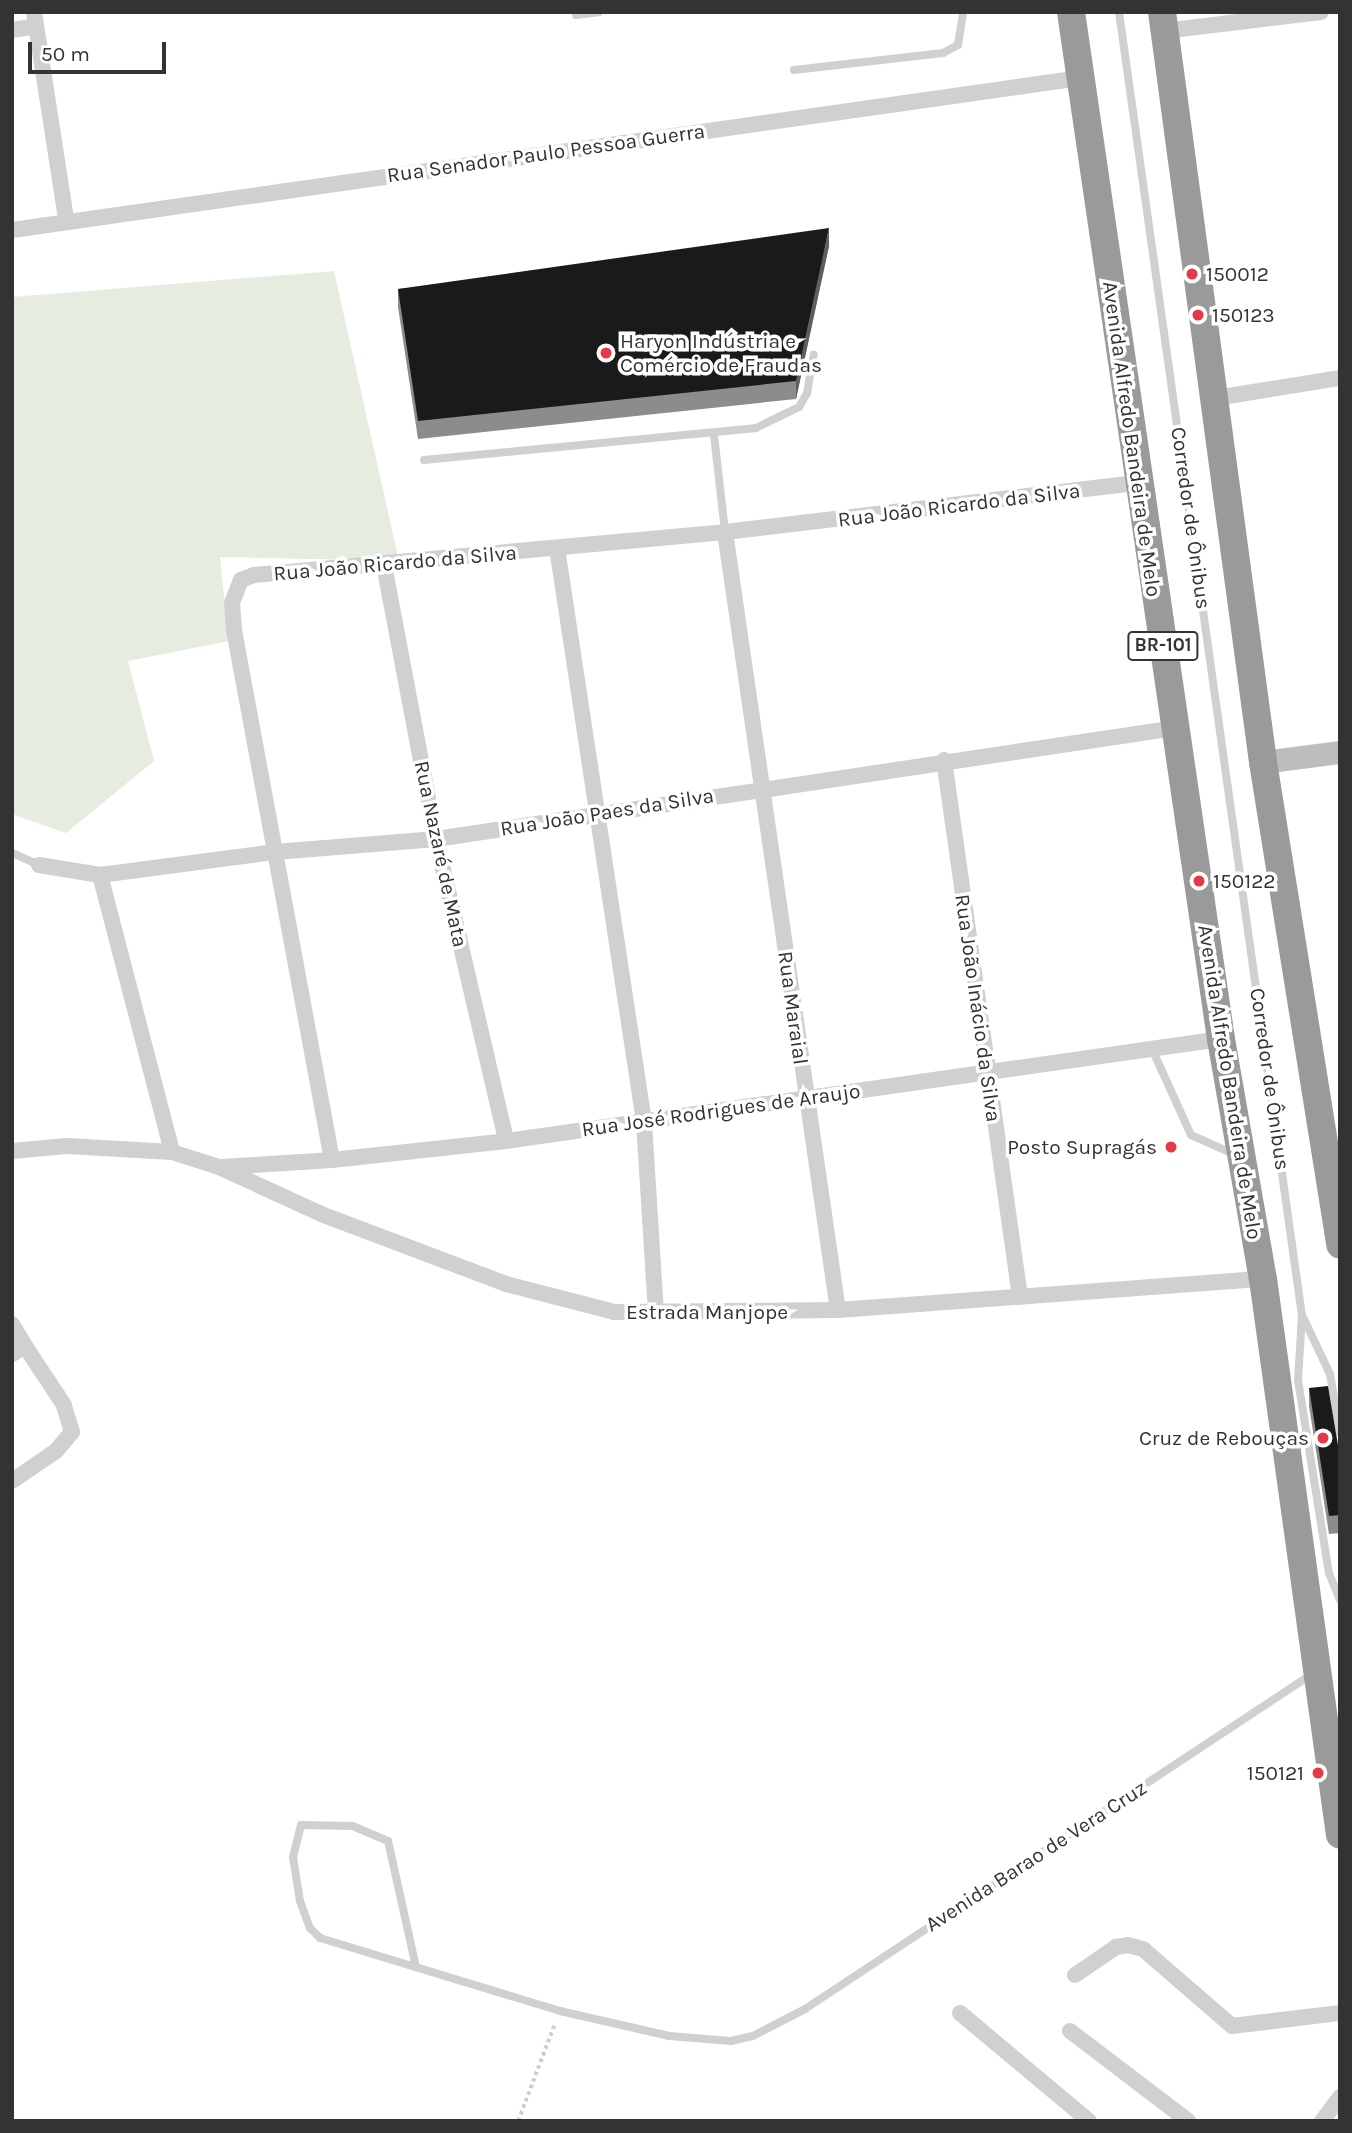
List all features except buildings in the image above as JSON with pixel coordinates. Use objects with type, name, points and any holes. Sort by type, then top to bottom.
[{"type":"highway","name":"Avenida Alfredo Bandeira de Melo","points":[[1071,12],[1221,1039],[1263,1279]]},
{"type":"highway","points":[[1163,22],[1216,398],[1263,762],[1340,1245]]},
{"type":"highway","name":"BR-101","points":[[1263,1279],[1340,1835]]},
{"type":"main road","points":[[1263,762],[1340,752]]},
{"type":"street","points":[[1163,22],[1321,12]]},
{"type":"street","points":[[12,30],[35,19],[66,219]]},
{"type":"street","name":"Rua Senador Paulo Pessoa Guerra","points":[[12,230],[66,219],[1080,78]]},
{"type":"street","points":[[1216,398],[1340,378]]},
{"type":"street","name":"Rua João Ricardo da Silva","points":[[332,1160],[234,629],[235,588],[254,575],[724,532],[1138,483]]},
{"type":"street","name":"Rua Maraial","points":[[724,532],[764,788],[838,1310]]},
{"type":"street","points":[[557,548],[643,1122],[656,1314]]},
{"type":"street","name":"Rua Nazaré de Mata","points":[[384,565],[436,839],[506,1141]]},
{"type":"street","name":"Rua João Paes da Silva","points":[[39,865],[100,875],[275,852],[436,839],[597,812],[1175,728]]},
{"type":"street","name":"Rua João Inácio da Silva","points":[[944,760],[986,1074],[1020,1297]]},
{"type":"street","points":[[100,875],[172,1153]]},
{"type":"street","name":"Rua José Rodrigues de Araujo","points":[[219,1167],[332,1160],[506,1141],[806,1096],[986,1074],[1221,1039]]},
{"type":"street","name":"Estrada Manjope","points":[[12,1151],[67,1146],[172,1153],[219,1167],[321,1214],[506,1284],[614,1312],[656,1314],[838,1310],[1263,1279]]},
{"type":"street","points":[[12,1324],[19,1350],[64,1405],[72,1432],[56,1451],[12,1481]]},
{"type":"street","points":[[1075,1975],[1128,1945],[1143,1949],[1232,2026],[1340,2013]]},
{"type":"street","points":[[960,2013],[1089,2121]]},
{"type":"street","points":[[1070,2031],[1188,2121]]},
{"type":"street","points":[[1322,2121],[1340,2097]]},
{"type":"lane","points":[[576,15],[599,12]]},
{"type":"lane","points":[[794,71],[943,53],[958,45],[963,12]]},
{"type":"lane","name":"Corredor de Ônibus","points":[[1119,12],[1302,1315],[1298,1380],[1329,1573],[1340,1600]]},
{"type":"lane","points":[[424,460],[714,435],[756,428],[799,407],[813,373],[814,355]]},
{"type":"lane","points":[[714,435],[724,532]]},
{"type":"lane","points":[[12,853],[39,865]]},
{"type":"lane","points":[[1152,1049],[1191,1135],[1242,1158]]},
{"type":"lane","name":"Corredor de Ônibus","points":[[1302,1315],[1330,1374],[1340,1433]]},
{"type":"lane","name":"Avenida Barao de Vera Cruz","points":[[560,2011],[669,2036],[731,2041],[752,2036],[805,2009],[1317,1670]]},
{"type":"lane","points":[[416,1967],[388,1841],[352,1826],[301,1825],[293,1857],[300,1901],[314,1933],[328,1942],[560,2011]]},
{"type":"path","points":[[518,2121],[560,2011]]},
{"type":"shaded area","points":[[334,271],[399,561],[220,557],[229,641],[128,661],[154,761],[66,833],[12,814],[12,297]]},
{"type":"place","name":"150012","points":[[1192,274]]},
{"type":"place","name":"150123","points":[[1198,315]]},
{"type":"place","name":"Haryon Indústria e Comércio de Fraudas","points":[[606,353]]},
{"type":"place","name":"150122","points":[[1199,881]]},
{"type":"place","name":"Posto Supragás","points":[[1171,1147]]},
{"type":"place","name":"Cruz de Rebouças","points":[[1323,1438]]},
{"type":"place","name":"150121","points":[[1318,1773]]}]
